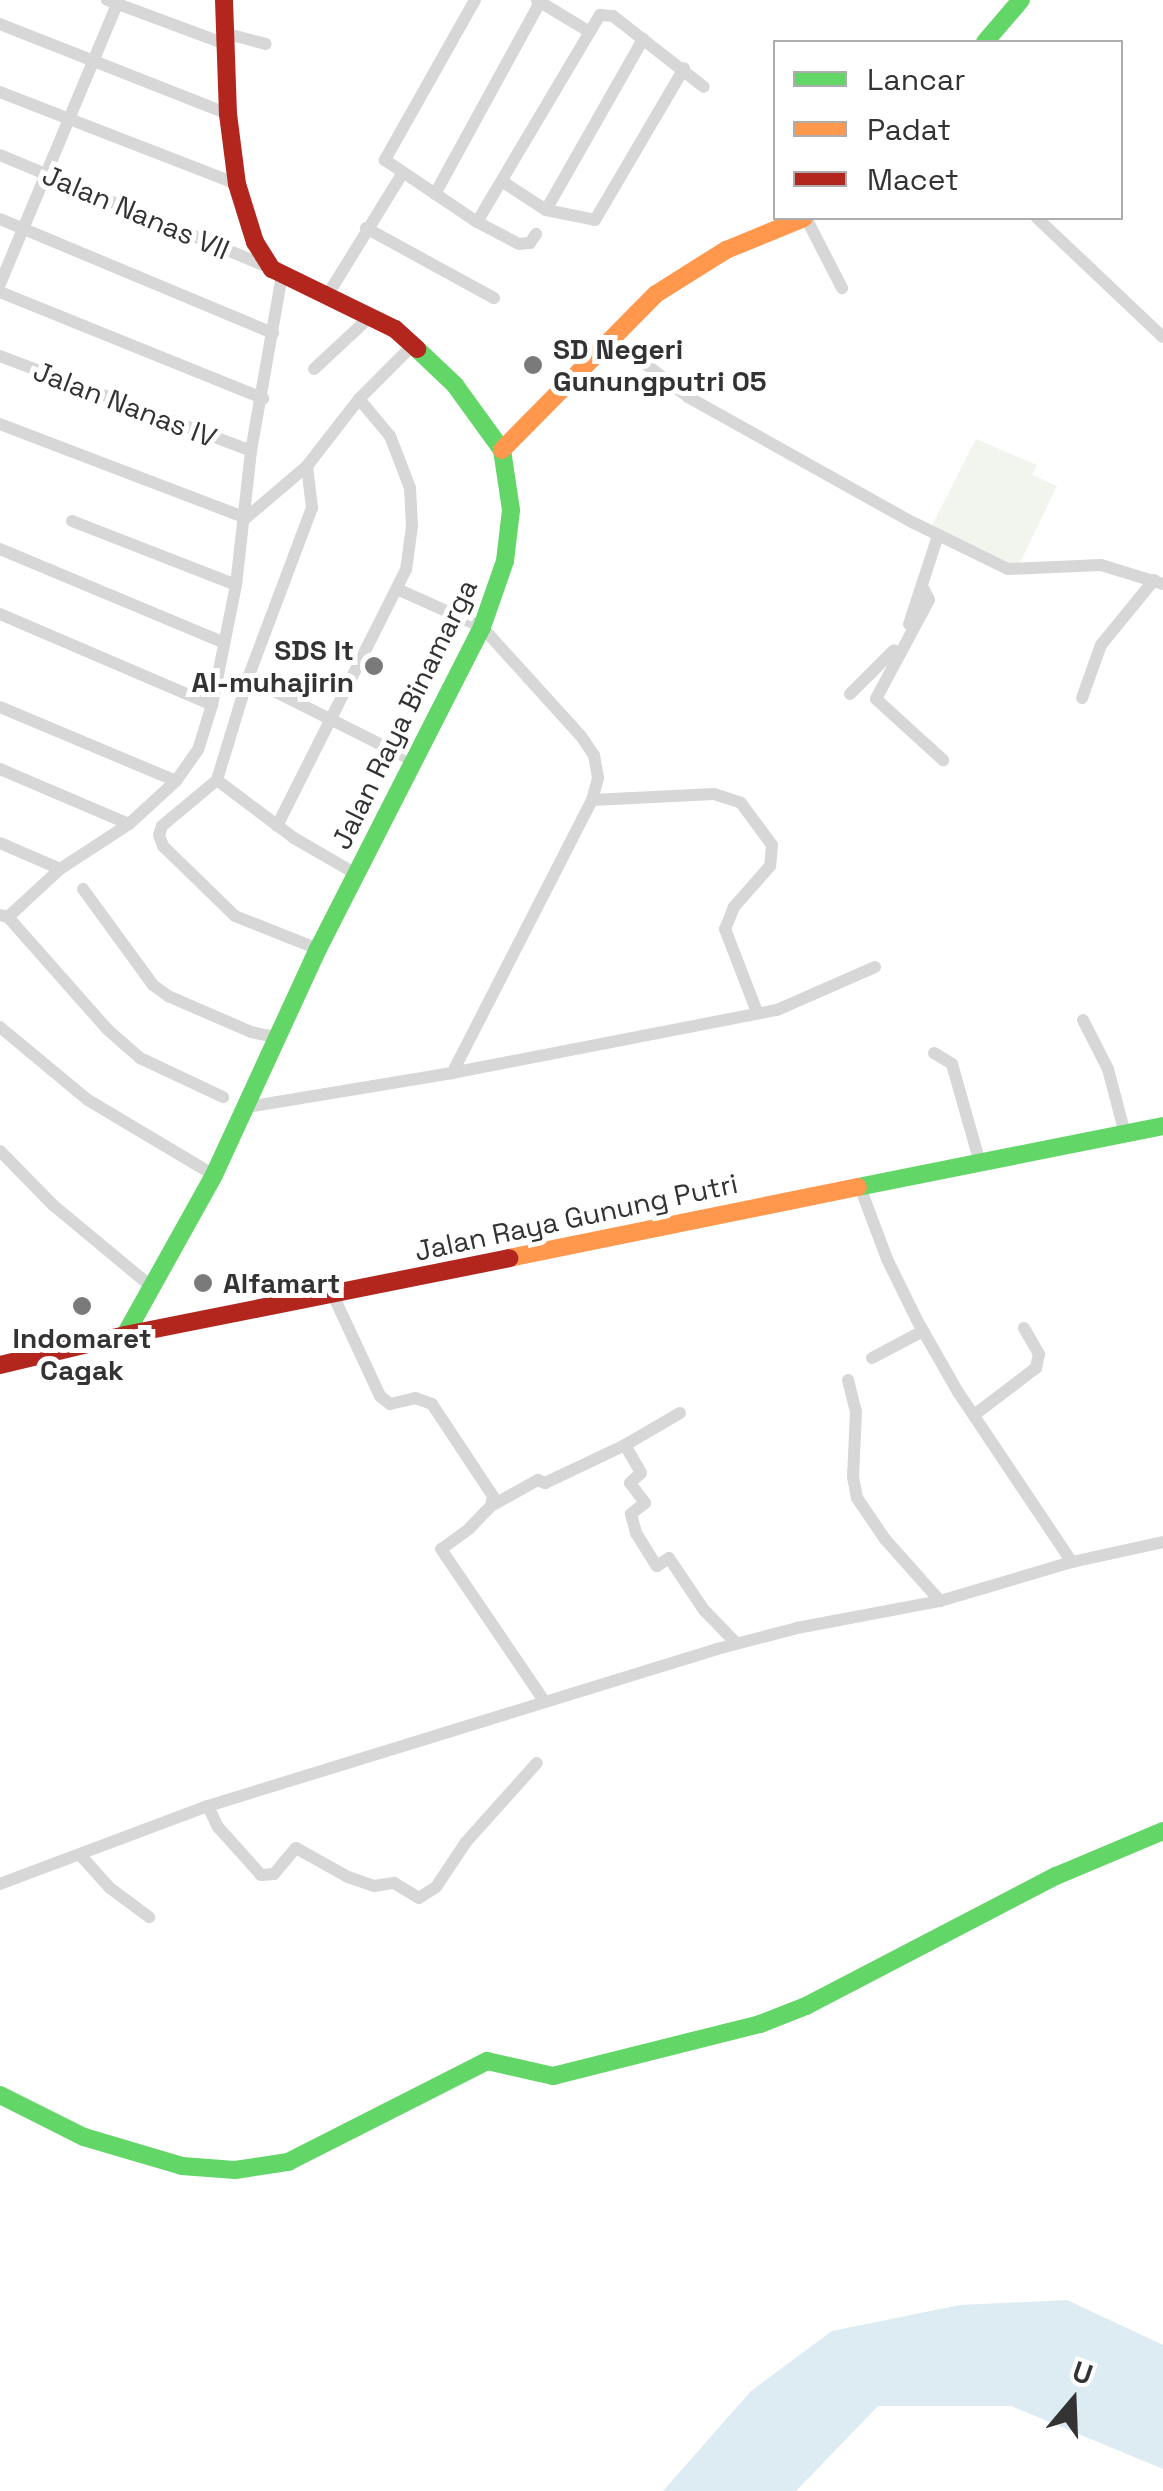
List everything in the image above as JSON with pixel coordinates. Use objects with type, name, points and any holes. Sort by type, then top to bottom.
[{"type":"street","points":[[224,0],[228,114],[237,184],[255,242],[277,272],[371,316],[414,344],[478,412],[502,450],[656,294],[688,271],[801,220]]},
{"type":"street","points":[[476,0],[386,160],[476,222],[520,244],[530,243],[536,234]]},
{"type":"street","points":[[988,40],[1021,0]]},
{"type":"street","points":[[263,398],[0,288],[114,1],[224,38],[266,44]]},
{"type":"street","points":[[435,194],[538,1],[588,30]]},
{"type":"street","points":[[476,222],[503,182],[594,18],[607,15],[644,38],[704,87]]},
{"type":"street","points":[[0,24],[228,114]]},
{"type":"street","points":[[546,210],[644,38]]},
{"type":"street","points":[[503,182],[546,210],[595,220],[684,68]]},
{"type":"street","points":[[0,92],[237,184]]},
{"type":"street","name":"Jalan Nanas VII","points":[[0,154],[277,272]]},
{"type":"street","points":[[327,296],[402,174]]},
{"type":"street","points":[[0,219],[273,333]]},
{"type":"street","points":[[806,220],[842,288]]},
{"type":"street","points":[[1039,220],[1163,337]]},
{"type":"street","points":[[366,228],[494,298]]},
{"type":"street","points":[[223,1098],[140,1058],[108,1030],[4,916],[60,868],[130,824],[176,780],[198,750],[212,706],[236,585],[251,451],[273,333],[277,272]]},
{"type":"street","points":[[314,369],[371,316]]},
{"type":"street","points":[[611,338],[688,398],[938,536],[1008,569],[1101,565],[1158,582],[1101,645],[1082,698]]},
{"type":"street","points":[[246,518],[307,466],[359,399],[414,344]]},
{"type":"street","name":"Jalan Nanas IV","points":[[0,356],[251,451]]},
{"type":"street","points":[[277,826],[406,570],[412,526],[410,488],[390,436],[359,399]]},
{"type":"street","points":[[0,424],[246,518]]},
{"type":"street","name":"Jalan Raya Binamarga","points":[[125,1335],[154,1289],[214,1174],[318,949],[482,627],[509,538],[510,496],[502,450]]},
{"type":"street","points":[[307,466],[312,508],[248,678],[217,780],[162,826],[159,835],[163,846],[235,916],[318,949]]},
{"type":"street","points":[[72,521],[236,585]]},
{"type":"street","points":[[850,694],[888,658],[907,629],[938,536]]},
{"type":"street","points":[[0,549],[222,642]]},
{"type":"street","points":[[397,588],[482,627],[594,755],[598,778],[592,800],[452,1074]]},
{"type":"street","points":[[923,588],[929,600],[876,700],[943,760]]},
{"type":"street","points":[[0,614],[212,706]]},
{"type":"street","points":[[248,678],[414,760]]},
{"type":"street","points":[[0,706],[176,780]]},
{"type":"street","points":[[0,770],[130,824]]},
{"type":"street","points":[[217,780],[277,826],[356,874]]},
{"type":"street","points":[[592,800],[714,794],[741,803],[772,844],[770,866],[734,906],[725,929],[758,1012]]},
{"type":"street","points":[[0,843],[60,868]]},
{"type":"street","points":[[83,890],[153,985],[168,996],[251,1032],[279,1038]]},
{"type":"street","points":[[246,1107],[452,1074],[794,1006],[875,967]]},
{"type":"street","points":[[1083,1020],[1108,1070],[1125,1134]]},
{"type":"street","points":[[0,1027],[88,1100],[214,1174]]},
{"type":"street","points":[[934,1053],[952,1064],[980,1163]]},
{"type":"street","name":"Jalan Raya Gunung Putri","points":[[0,1364],[125,1335],[1163,1127]]},
{"type":"street","points":[[0,1151],[52,1205],[154,1289]]},
{"type":"street","points":[[860,1187],[887,1259],[923,1331],[1072,1562]]},
{"type":"street","points":[[333,1295],[380,1396],[390,1404],[415,1398],[432,1404],[493,1496],[491,1506]]},
{"type":"street","points":[[974,1415],[1036,1368],[1039,1354],[1024,1328]]},
{"type":"street","points":[[872,1358],[923,1331]]},
{"type":"street","points":[[848,1380],[856,1411],[853,1477],[857,1498],[885,1539],[940,1601]]},
{"type":"street","points":[[545,1702],[441,1548],[491,1506],[538,1480],[545,1482],[625,1445],[680,1413]]},
{"type":"street","points":[[625,1445],[640,1473],[630,1483],[645,1503],[631,1514],[636,1533],[657,1566],[670,1558],[692,1595],[737,1644]]},
{"type":"street","points":[[0,1884],[82,1857],[208,1806],[737,1644],[940,1601],[1072,1562],[1163,1542]]},
{"type":"street","points":[[208,1806],[218,1827],[261,1875],[274,1874],[296,1848],[348,1878],[374,1886],[394,1883],[419,1898],[436,1887],[466,1842],[538,1764]]},
{"type":"street","points":[[0,2095],[84,2137],[182,2166],[235,2170],[288,2162],[487,2061],[552,2076],[575,2074],[760,2024],[806,2006],[1056,1876],[1163,1831]]},
{"type":"street","points":[[82,1857],[110,1888],[149,1917]]},
{"type":"shaded area","points":[[976,439],[1037,465],[1032,475],[1057,486],[1019,565],[1007,564],[931,527]]},
{"type":"shaded area","points":[[1067,2300],[1163,2345],[1163,2469],[1011,2406],[878,2406],[796,2491],[663,2491],[751,2391],[832,2331],[960,2305]]},
{"type":"traffic: fast","points":[[987,40],[1021,0]]},
{"type":"traffic: fast","points":[[125,1335],[214,1175],[318,949],[482,627],[505,561],[511,510],[502,450],[455,385],[417,349]]},
{"type":"traffic: fast","points":[[858,1187],[1163,1126]]},
{"type":"traffic: fast","points":[[0,2095],[84,2137],[182,2166],[235,2170],[288,2162],[487,2061],[553,2076],[760,2024],[806,2006],[1056,1876],[1163,1831]]},
{"type":"traffic: slow","points":[[502,450],[656,294],[726,250],[799,220]]},
{"type":"traffic: slow","points":[[509,1258],[858,1187]]},
{"type":"traffic: jam","points":[[224,0],[228,114],[237,184],[255,242],[272,269],[395,329],[417,349]]},
{"type":"traffic: jam","points":[[0,1365],[125,1335],[509,1258]]},
{"type":"place","name":"SD Negeri Gunungputri 05","points":[[533,365]]},
{"type":"place","name":"SDS It Al-muhajirin","points":[[374,666]]},
{"type":"place","name":"Alfamart","points":[[203,1283]]},
{"type":"place","name":"Indomaret Cagak","points":[[82,1306]]}]
